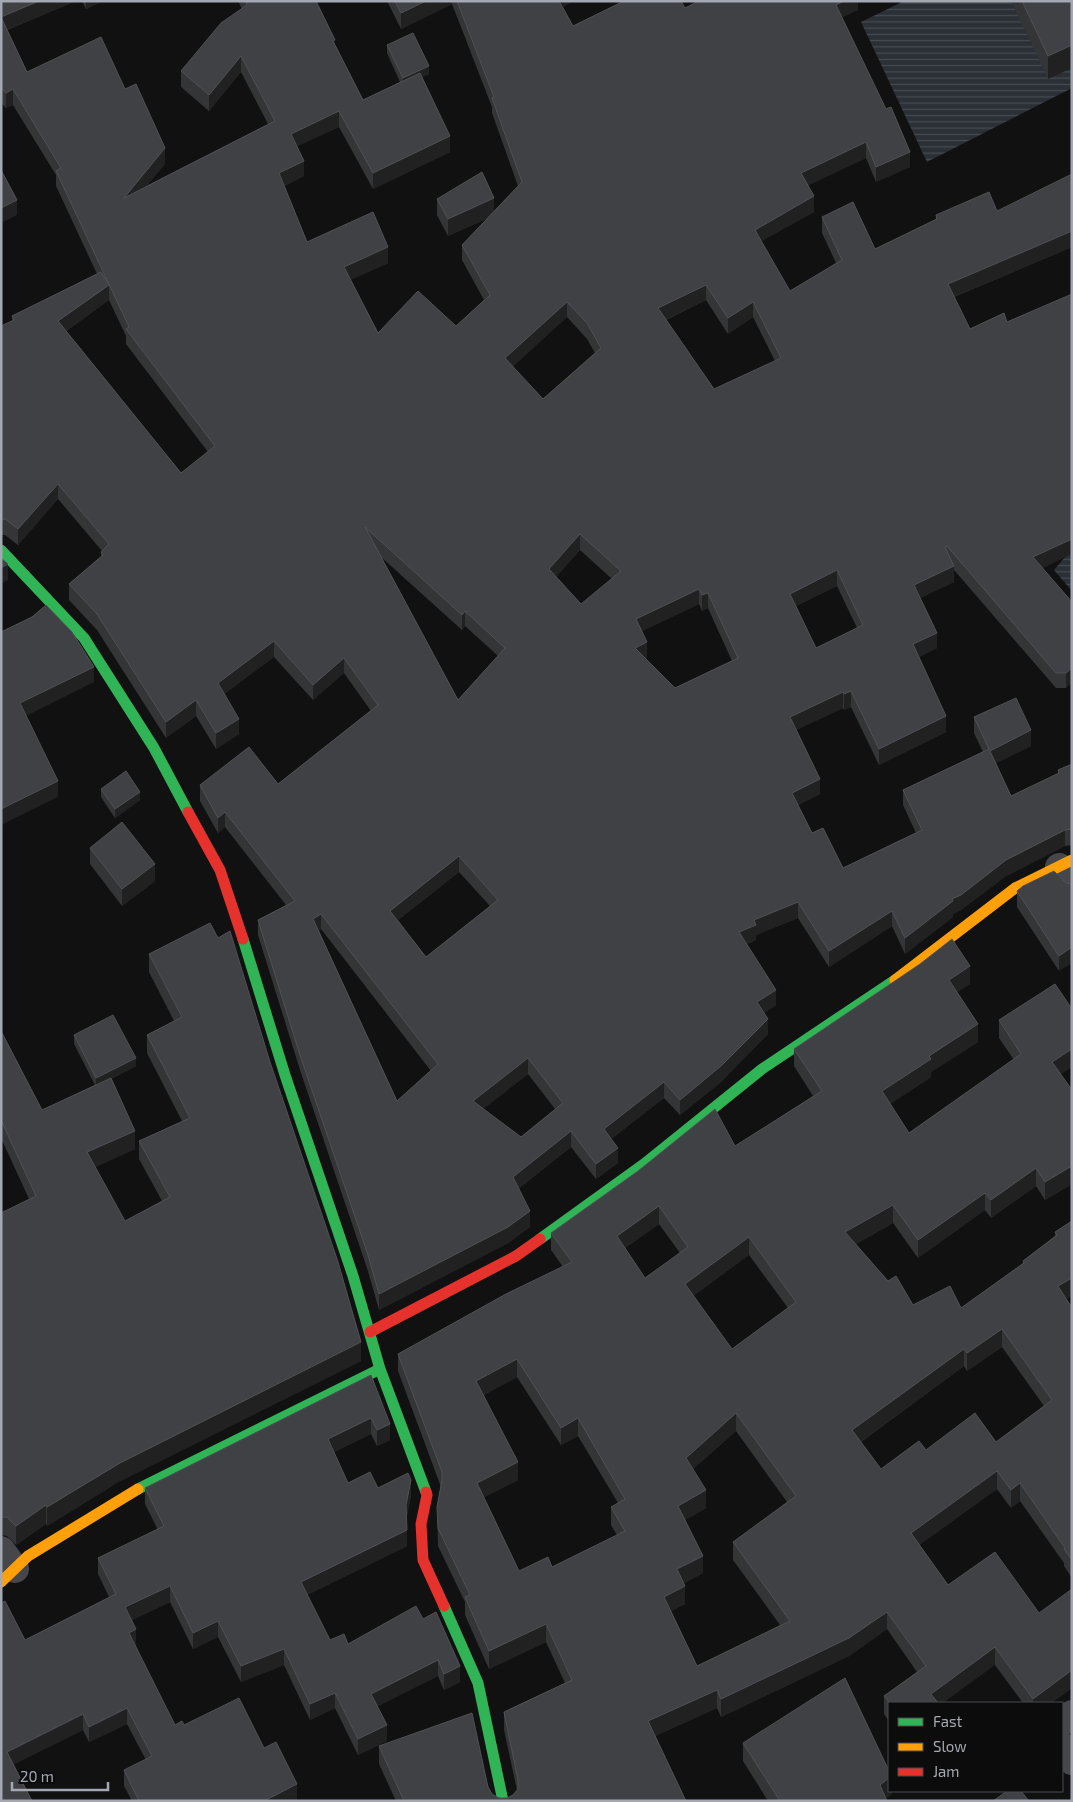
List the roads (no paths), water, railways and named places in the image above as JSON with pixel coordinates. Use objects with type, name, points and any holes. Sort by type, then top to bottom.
[{"type":"street","points":[[1,550],[84,638],[154,748],[220,870],[285,1075],[353,1276],[380,1369],[427,1495],[420,1524],[423,1560],[478,1683],[503,1801]]},
{"type":"street","points":[[370,1332],[516,1256],[644,1164],[762,1069],[911,969],[1015,888],[1067,870]]},
{"type":"street","points":[[6,1567],[28,1556],[127,1495],[380,1369]]},
{"type":"street","points":[[1063,1748],[1072,1761]]}]
